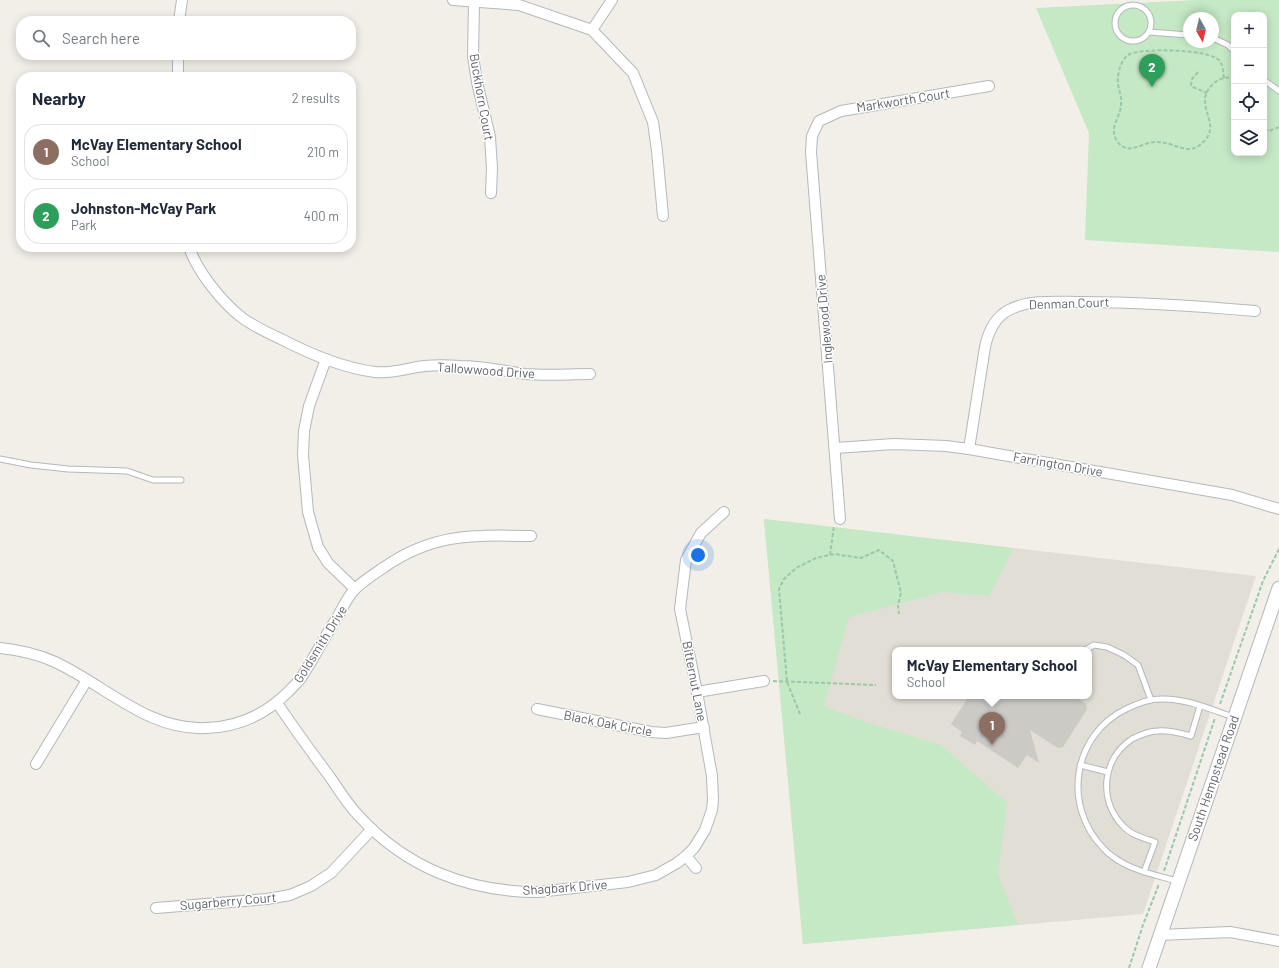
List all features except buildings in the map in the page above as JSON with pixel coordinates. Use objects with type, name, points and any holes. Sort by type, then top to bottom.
[{"type":"street","points":[[180,16],[182,0]]},
{"type":"street","points":[[453,0],[518,5],[592,30],[633,73],[653,122],[663,216]]},
{"type":"street","points":[[592,30],[612,0]]},
{"type":"street","name":"Buckhorn Court","points":[[474,2],[473,56],[477,82],[490,137],[492,168],[491,193]]},
{"type":"street","points":[[178,60],[178,72]]},
{"type":"street","name":"Markworth Court","points":[[819,121],[846,110],[989,86]]},
{"type":"street","name":"Inglewood Drive","points":[[819,121],[812,136],[811,152],[840,519]]},
{"type":"street","name":"Tallowwood Drive","points":[[191,252],[223,301],[241,317],[261,330],[307,352],[358,369],[377,372],[424,366],[460,366],[492,368],[527,374],[590,374]]},
{"type":"street","name":"Denman Court","points":[[969,450],[988,334],[996,322],[1008,310],[1023,304],[1083,302],[1151,303],[1255,311]]},
{"type":"street","points":[[326,359],[309,406],[304,430],[303,455],[308,512],[318,548],[328,563],[355,589]]},
{"type":"street","name":"Farrington Drive","points":[[835,448],[894,444],[946,446],[1224,494],[1279,509]]},
{"type":"street","name":"Bitternut Lane","points":[[686,856],[694,848],[705,830],[712,810],[713,800],[712,776],[698,692],[680,609],[686,560],[701,533],[724,512]]},
{"type":"street","name":"Goldsmith Drive","points":[[0,648],[21,650],[54,662],[144,714],[164,723],[184,727],[205,728],[229,726],[261,714],[277,703],[300,680],[330,628],[355,589],[400,556],[418,548],[449,539],[480,535],[531,536]]},
{"type":"street","name":"South Hempstead Road","points":[[1148,968],[1279,588]]},
{"type":"street","points":[[36,764],[87,680]]},
{"type":"street","points":[[698,692],[764,681]]},
{"type":"street","name":"Shagbark Drive","points":[[277,703],[358,816],[391,846],[408,858],[428,869],[450,878],[470,884],[507,890],[538,892],[644,879],[667,870],[686,856]]},
{"type":"street","name":"Black Oak Circle","points":[[537,709],[651,732],[666,732],[704,727]]},
{"type":"street","name":"Sugarberry Court","points":[[156,908],[267,899],[290,895],[311,886],[331,872],[372,829]]},
{"type":"street","points":[[686,856],[696,868]]},
{"type":"street","points":[[1160,935],[1230,932],[1279,940]]},
{"type":"lane","points":[[1126,7],[1141,7],[1147,11],[1150,18],[1151,25],[1149,32],[1144,38],[1137,41],[1130,41],[1123,38],[1118,33],[1116,18],[1126,7]]},
{"type":"lane","points":[[1149,32],[1183,35]]},
{"type":"lane","points":[[1219,41],[1231,48]]},
{"type":"lane","points":[[1267,82],[1279,92]]},
{"type":"lane","points":[[0,459],[31,465],[68,469],[127,471],[153,480],[181,480]]},
{"type":"lane","points":[[1090,647],[1094,645],[1107,647],[1124,655],[1138,665],[1151,700]]},
{"type":"lane","points":[[1178,882],[1144,872],[1115,859],[1094,839],[1081,813],[1078,799],[1077,785],[1080,765],[1088,743],[1106,721],[1118,712],[1151,700],[1173,699],[1234,717]]},
{"type":"lane","points":[[1144,872],[1155,842],[1138,837],[1123,827],[1112,812],[1106,795],[1106,776],[1112,759],[1124,745],[1139,735],[1157,730],[1191,736],[1200,706]]},
{"type":"lane","points":[[1080,765],[1108,772]]},
{"type":"path","points":[[1224,78],[1222,65],[1219,60],[1200,52],[1146,51],[1135,52],[1127,56],[1118,71],[1121,106],[1114,124],[1113,133],[1116,140],[1121,145],[1130,149],[1156,142],[1186,150],[1200,145],[1207,138],[1211,125],[1205,102],[1207,93],[1212,85],[1224,78],[1231,78]]},
{"type":"path","points":[[1198,72],[1192,79],[1192,85],[1193,87],[1207,93]]},
{"type":"path","points":[[1267,130],[1269,131],[1279,127]]},
{"type":"path","points":[[830,555],[834,526],[840,519]]},
{"type":"path","points":[[1221,701],[1263,581],[1279,549]]},
{"type":"path","points":[[800,714],[787,682],[780,589],[784,579],[796,568],[816,558],[834,554],[861,558],[879,550],[893,561],[901,593],[898,605],[899,614]]},
{"type":"path","points":[[764,681],[876,685]]},
{"type":"path","points":[[1165,866],[1213,722]]},
{"type":"path","points":[[1129,968],[1156,891]]},
{"type":"shaded area","points":[[764,519],[1256,576],[1143,914],[803,944]]},
{"type":"green space","points":[[1197,0],[1279,0],[1279,252],[1085,240],[1089,133],[1036,8]]},
{"type":"green space","points":[[764,519],[1013,548],[989,596],[942,592],[849,617],[824,706],[865,722],[941,745],[1007,803],[998,874],[1018,925],[803,944]]},
{"type":"place","name":"Johnston-McVay Park","points":[[1152,87]]},
{"type":"place","name":"McVay Elementary School","points":[[992,745]]}]
